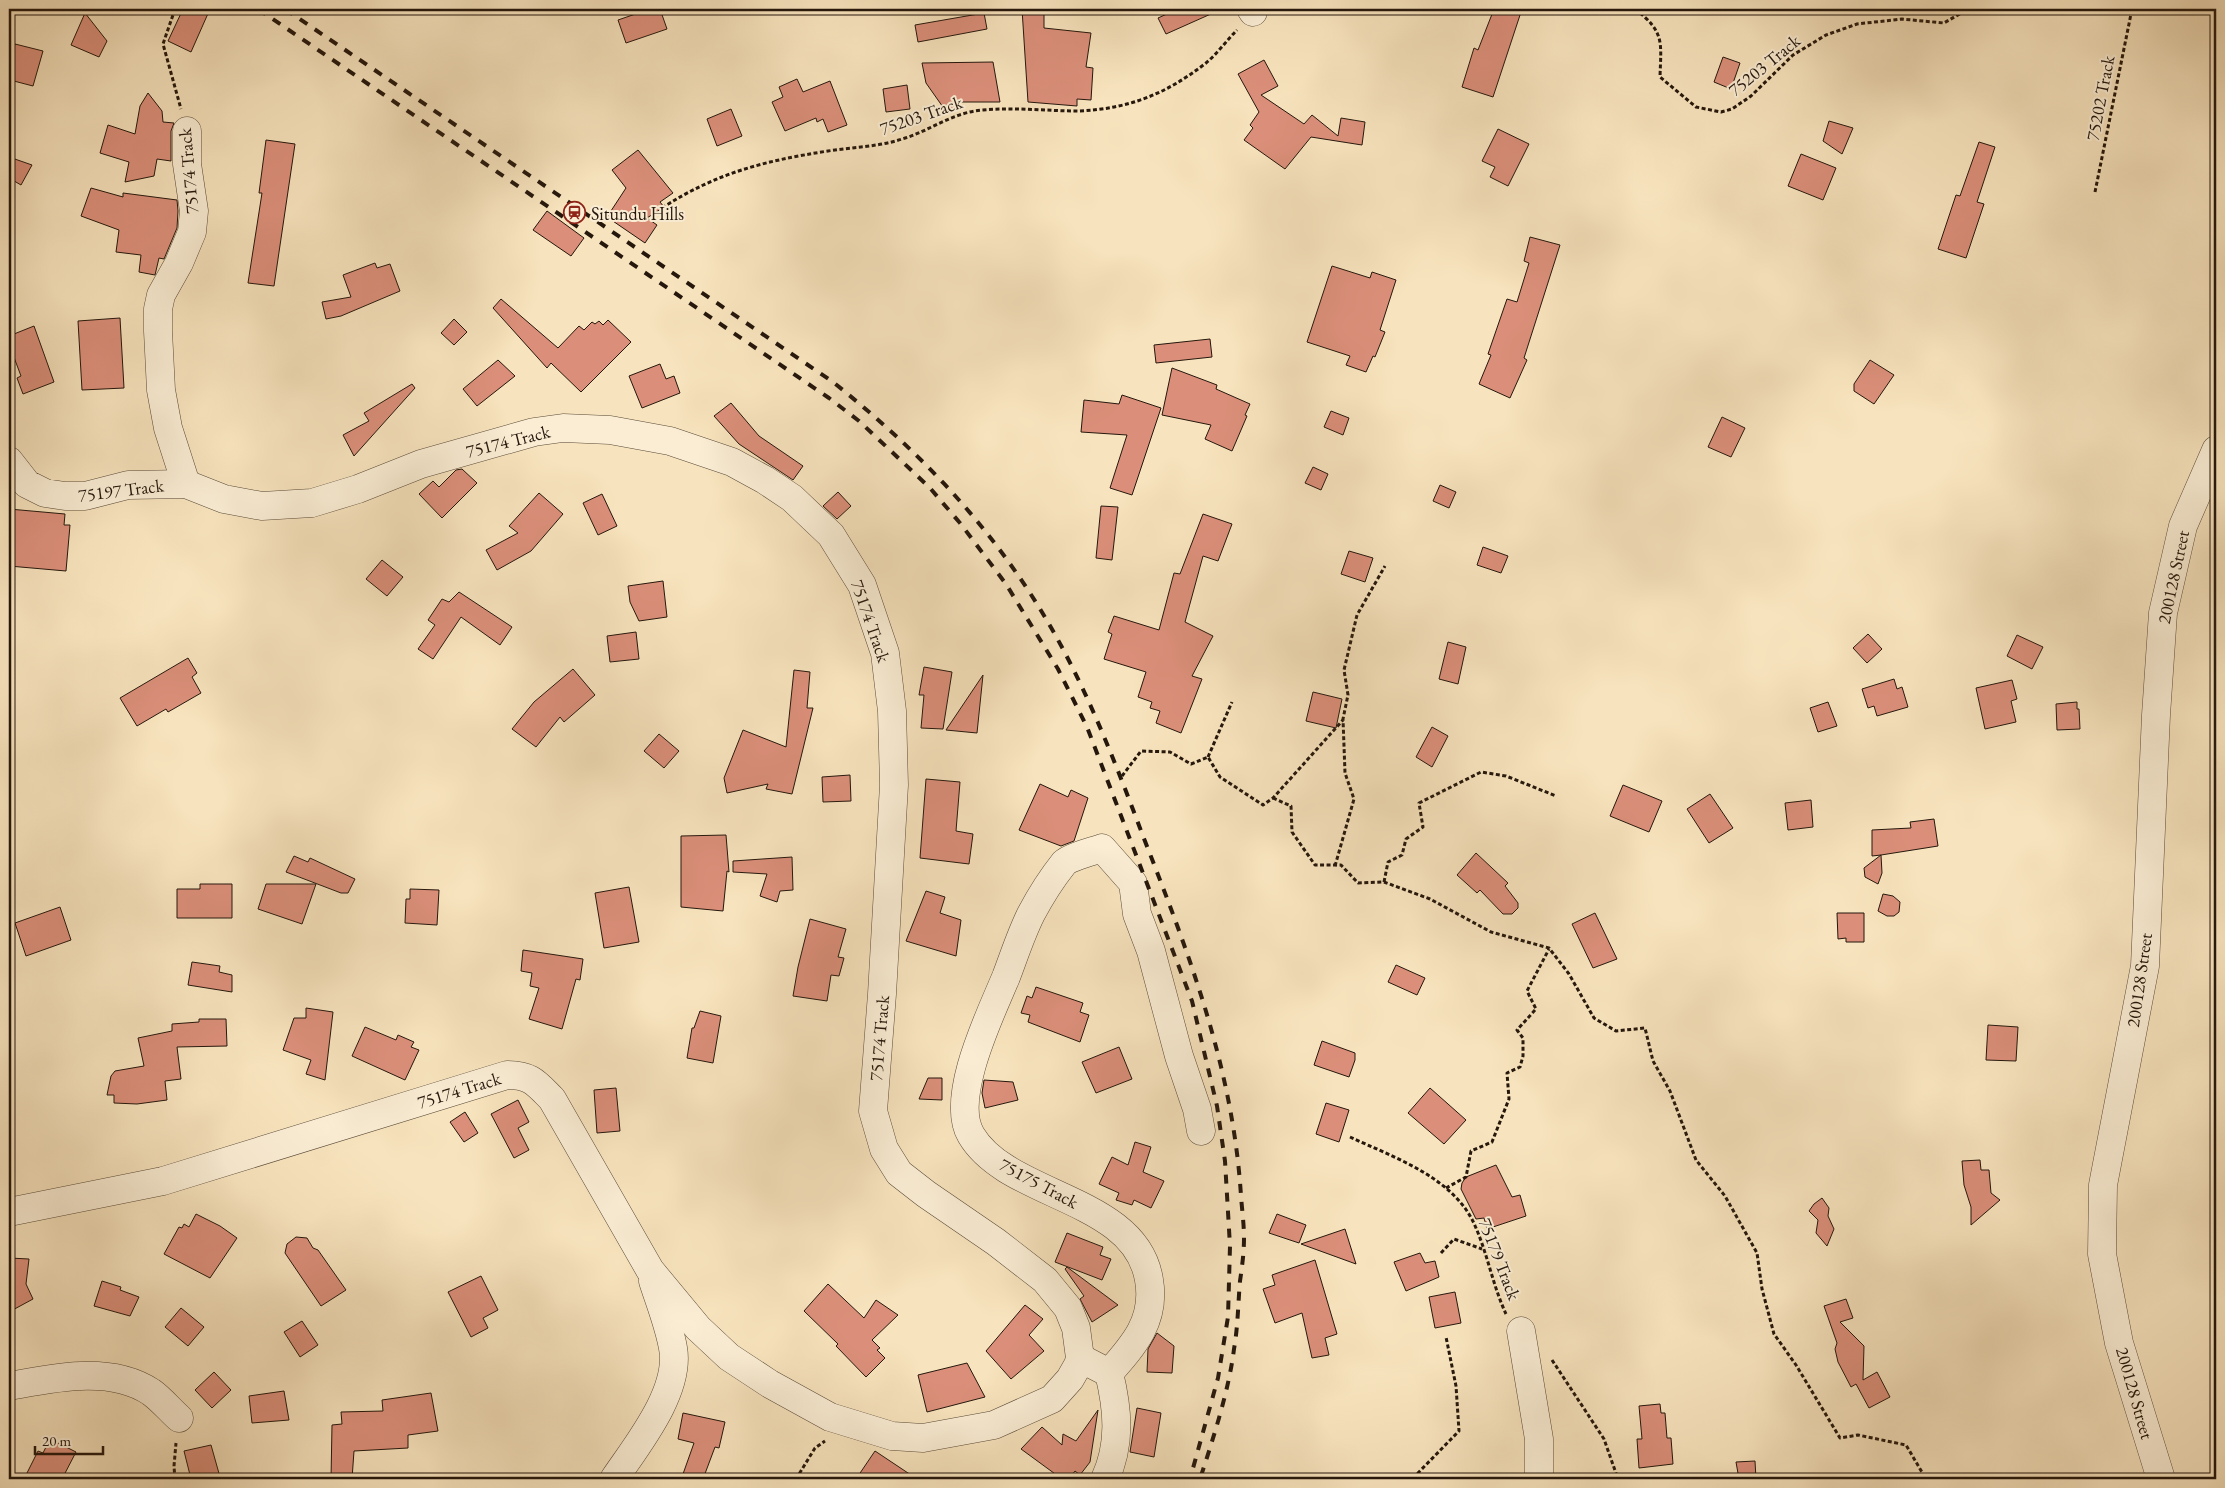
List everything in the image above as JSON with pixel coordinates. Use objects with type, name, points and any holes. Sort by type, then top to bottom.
[{"type":"street","name":"75174 Track","points":[[9,1212],[163,1181],[507,1075],[519,1075],[532,1079],[552,1099],[650,1270],[698,1328],[729,1356],[770,1384],[830,1417],[892,1436],[922,1438],[994,1425],[1052,1399],[1070,1380],[1080,1358],[1076,1328],[1068,1308],[1045,1280],[996,1242],[899,1173],[882,1142],[873,1111],[894,785],[892,711],[885,653],[862,585],[831,535],[792,498],[765,480],[732,462],[670,442],[610,430],[563,428],[534,432],[421,464],[358,489],[312,503],[262,506],[224,499],[186,484],[168,428],[161,390],[158,309],[161,296],[185,251],[192,232],[194,211],[187,164],[187,132]]},
{"type":"street","name":"200128 Street","points":[[2160,1479],[2119,1343],[2102,1254],[2103,1185],[2145,966],[2156,715],[2163,613],[2183,526],[2216,450]]},
{"type":"street","name":"75197 Track","points":[[9,461],[26,484],[45,493],[64,496],[85,496],[128,485],[186,484]]},
{"type":"street","name":"75175 Track","points":[[1109,1373],[1133,1346],[1145,1326],[1149,1311],[1151,1292],[1149,1279],[1140,1254],[1126,1234],[1084,1208],[1001,1166],[980,1148],[970,1134],[966,1122],[965,1102],[978,1043],[1031,914],[1066,861],[1102,848],[1132,883],[1137,914],[1151,951],[1179,1056],[1197,1108],[1201,1131]]},
{"type":"street","points":[[614,1479],[661,1404],[674,1369],[674,1349],[650,1270]]},
{"type":"street","points":[[1521,1331],[1539,1439],[1539,1479]]},
{"type":"street","points":[[1080,1358],[1109,1373],[1116,1404],[1116,1447],[1112,1464],[1105,1479]]},
{"type":"street","points":[[9,1386],[45,1379],[97,1375],[135,1384],[151,1393],[179,1418]]},
{"type":"path","name":"75174 Track","points":[[175,9],[163,44],[187,132]]},
{"type":"path","name":"75203 Track","points":[[1635,9],[1651,21],[1662,40],[1660,77],[1696,107],[1721,112],[1732,109],[1751,96],[1793,55],[1826,35],[1857,24],[1902,19],[1944,23],[1968,9]]},
{"type":"path","name":"75202 Track","points":[[2095,192],[2132,9]]},
{"type":"path","name":"75203 Track","points":[[662,208],[687,192],[712,180],[753,165],[829,151],[873,146],[904,139],[954,115],[983,110],[1079,110],[1123,106],[1159,94],[1207,62],[1252,10]]},
{"type":"path","points":[[1336,866],[1354,799],[1345,774],[1343,719],[1348,695],[1344,670],[1357,615],[1385,566]]},
{"type":"path","points":[[1122,776],[1141,751],[1170,752],[1191,764],[1208,757],[1232,702]]},
{"type":"path","points":[[1208,757],[1220,777],[1263,805],[1273,798],[1343,719]]},
{"type":"path","points":[[1384,882],[1388,862],[1402,855],[1406,839],[1423,828],[1418,803],[1481,772],[1506,776],[1556,796]]},
{"type":"path","points":[[1273,798],[1292,806],[1292,832],[1315,865],[1341,866],[1358,882],[1384,882],[1430,898],[1491,932],[1549,948],[1570,974],[1594,1018],[1616,1031],[1645,1028],[1653,1061],[1670,1091],[1696,1160],[1725,1196],[1756,1253],[1762,1289],[1774,1334],[1796,1365],[1840,1438],[1858,1435],[1906,1445],[1926,1479]]},
{"type":"path","points":[[1446,1188],[1466,1177],[1471,1151],[1492,1142],[1509,1099],[1507,1073],[1520,1067],[1523,1056],[1524,1038],[1517,1030],[1536,1009],[1528,991],[1549,948]]},
{"type":"path","name":"75179 Track","points":[[1350,1137],[1435,1177],[1464,1208],[1476,1226],[1498,1296],[1508,1317],[1521,1331],[1541,1344],[1604,1438],[1618,1479]]},
{"type":"path","points":[[1441,1253],[1454,1239],[1483,1249]]},
{"type":"path","points":[[1414,1479],[1459,1431],[1456,1386],[1446,1337]]},
{"type":"path","points":[[175,1479],[174,1466],[179,1418]]},
{"type":"path","points":[[796,1479],[815,1448],[849,1424]]},
{"type":"building","points":[[183,9],[210,9],[191,52],[168,41]]},
{"type":"building","points":[[650,9],[660,9],[667,29],[626,43],[618,20]]},
{"type":"building","points":[[1022,9],[1044,9],[1044,28],[1091,33],[1086,67],[1093,68],[1091,100],[1077,99],[1077,106],[1028,102]]},
{"type":"building","points":[[1178,9],[1222,9],[1166,34],[1158,18]]},
{"type":"building","points":[[1494,9],[1522,9],[1493,97],[1462,87],[1474,48],[1478,50]]},
{"type":"building","points":[[85,13],[107,41],[99,57],[71,45]]},
{"type":"building","points":[[984,13],[987,29],[918,42],[915,25]]},
{"type":"building","points":[[15,44],[43,51],[33,86],[10,80],[13,68],[9,67]]},
{"type":"building","points":[[1723,57],[1740,63],[1731,89],[1714,82]]},
{"type":"building","points":[[1264,60],[1278,86],[1261,95],[1304,124],[1312,115],[1338,136],[1341,118],[1365,122],[1362,145],[1311,137],[1285,169],[1244,140],[1253,128],[1250,125],[1259,112],[1238,74]]},
{"type":"building","points":[[993,62],[1000,102],[961,102],[956,110],[950,112],[945,110],[926,83],[922,63]]},
{"type":"building","points":[[797,79],[803,92],[830,81],[847,125],[828,132],[823,119],[817,122],[816,118],[785,131],[772,102],[783,97],[779,87]]},
{"type":"building","points":[[907,85],[910,109],[886,112],[883,89]]},
{"type":"building","points":[[148,93],[162,111],[163,122],[174,123],[171,131],[171,161],[157,159],[154,176],[125,182],[129,162],[100,153],[108,125],[135,134],[140,106]]},
{"type":"building","points":[[731,109],[742,136],[717,146],[707,119]]},
{"type":"building","points":[[1829,121],[1853,128],[1842,154],[1823,141]]},
{"type":"building","points":[[1498,129],[1529,144],[1508,186],[1490,177],[1495,167],[1482,161]]},
{"type":"building","points":[[266,140],[295,144],[274,286],[248,283],[262,193],[259,193]]},
{"type":"building","points":[[1979,142],[1995,147],[1977,202],[1984,204],[1966,258],[1938,249],[1956,195],[1960,196]]},
{"type":"building","points":[[638,150],[673,193],[660,202],[664,207],[647,218],[657,225],[645,243],[607,217],[626,188],[612,170]]},
{"type":"building","points":[[1801,154],[1836,168],[1823,200],[1788,186]]},
{"type":"building","points":[[9,157],[32,165],[21,185],[9,178]]},
{"type":"building","points":[[91,188],[123,197],[123,193],[177,200],[177,228],[164,259],[159,258],[155,275],[139,272],[141,255],[116,252],[119,230],[81,216]]},
{"type":"building","points":[[547,211],[584,238],[571,256],[533,230]]},
{"type":"building","points":[[1530,237],[1560,245],[1524,358],[1527,360],[1510,398],[1479,384],[1491,355],[1488,354],[1507,299],[1517,302],[1529,263],[1524,261]]},
{"type":"building","points":[[375,263],[377,268],[390,264],[400,291],[341,316],[326,319],[322,302],[351,297],[343,275]]},
{"type":"building","points":[[1332,266],[1370,278],[1372,272],[1396,280],[1380,330],[1385,332],[1375,357],[1373,356],[1366,372],[1346,365],[1350,356],[1307,342]]},
{"type":"building","points":[[501,299],[558,348],[579,326],[584,330],[592,322],[595,324],[599,321],[603,325],[608,320],[631,342],[581,392],[551,363],[547,368],[493,308]]},
{"type":"building","points":[[120,318],[124,388],[82,390],[78,321]]},
{"type":"building","points":[[454,319],[467,332],[454,345],[441,333]]},
{"type":"building","points":[[34,326],[54,382],[23,394],[17,378],[21,376],[9,344],[9,336]]},
{"type":"building","points":[[1210,339],[1212,357],[1156,363],[1154,345]]},
{"type":"building","points":[[498,360],[515,376],[477,406],[463,389]]},
{"type":"building","points":[[1870,360],[1894,375],[1874,404],[1854,391],[1854,384]]},
{"type":"building","points":[[660,364],[666,379],[674,376],[680,393],[642,408],[629,376]]},
{"type":"building","points":[[1172,368],[1217,385],[1216,389],[1250,404],[1232,451],[1205,439],[1211,425],[1162,415]]},
{"type":"building","points":[[412,384],[415,388],[354,456],[343,435],[369,421],[364,413]]},
{"type":"building","points":[[1122,395],[1161,408],[1132,495],[1110,488],[1127,435],[1081,432],[1084,400],[1119,404]]},
{"type":"building","points":[[731,403],[759,436],[803,466],[793,480],[739,444],[714,416]]},
{"type":"building","points":[[1331,411],[1349,418],[1343,435],[1324,427]]},
{"type":"building","points":[[1722,417],[1745,428],[1731,457],[1708,447]]},
{"type":"building","points":[[1313,467],[1328,474],[1321,490],[1305,483]]},
{"type":"building","points":[[462,469],[477,483],[442,518],[419,494],[433,481],[439,487],[456,470]]},
{"type":"building","points":[[1440,485],[1456,492],[1449,508],[1433,501]]},
{"type":"building","points":[[838,492],[851,506],[837,519],[823,506]]},
{"type":"building","points":[[539,493],[563,514],[531,551],[497,570],[486,550],[518,533],[509,526]]},
{"type":"building","points":[[602,494],[617,526],[598,535],[583,503]]},
{"type":"building","points":[[1101,506],[1118,507],[1112,560],[1096,558]]},
{"type":"building","points":[[9,509],[65,514],[64,525],[70,525],[66,571],[9,566]]},
{"type":"building","points":[[1203,514],[1232,524],[1218,561],[1203,556],[1185,622],[1213,636],[1192,676],[1202,679],[1181,733],[1156,723],[1160,711],[1150,708],[1152,702],[1138,697],[1146,672],[1104,659],[1112,634],[1108,632],[1114,616],[1159,630],[1174,573],[1180,574]]},
{"type":"building","points":[[1483,547],[1508,556],[1501,573],[1477,565]]},
{"type":"building","points":[[1349,551],[1373,558],[1365,582],[1341,574]]},
{"type":"building","points":[[382,560],[403,577],[387,596],[366,579]]},
{"type":"building","points":[[663,581],[667,617],[639,621],[630,602],[628,586]]},
{"type":"building","points":[[459,592],[512,627],[500,645],[461,617],[433,659],[418,649],[435,625],[428,620],[442,599],[449,602]]},
{"type":"building","points":[[636,632],[639,659],[610,662],[607,636]]},
{"type":"building","points":[[1868,634],[1882,649],[1867,663],[1853,648]]},
{"type":"building","points":[[2017,635],[2043,647],[2032,669],[2007,656]]},
{"type":"building","points":[[1448,642],[1466,647],[1458,684],[1439,679]]},
{"type":"building","points":[[188,658],[197,673],[192,677],[201,693],[168,712],[166,709],[137,726],[120,698]]},
{"type":"building","points":[[924,667],[952,672],[943,729],[921,728],[924,695],[919,695]]},
{"type":"building","points":[[573,669],[595,695],[564,722],[560,717],[536,747],[512,729],[534,702]]},
{"type":"building","points":[[794,670],[810,672],[807,708],[813,708],[792,794],[766,789],[768,784],[727,793],[724,778],[743,730],[786,747]]},
{"type":"building","points":[[983,675],[977,733],[946,730]]},
{"type":"building","points":[[1894,679],[1897,689],[1902,687],[1908,707],[1877,716],[1874,706],[1868,708],[1862,689]]},
{"type":"building","points":[[2012,680],[2017,699],[2011,701],[2016,722],[1985,729],[1976,688]]},
{"type":"building","points":[[1313,692],[1342,699],[1336,728],[1306,721]]},
{"type":"building","points":[[1828,702],[1837,726],[1818,732],[1810,708]]},
{"type":"building","points":[[2077,702],[2080,729],[2057,730],[2056,704]]},
{"type":"building","points":[[1432,727],[1448,736],[1432,767],[1416,757]]},
{"type":"building","points":[[659,734],[679,751],[664,768],[644,751]]},
{"type":"building","points":[[850,775],[851,801],[823,802],[822,777]]},
{"type":"building","points":[[926,779],[960,782],[956,831],[973,834],[969,864],[920,858]]},
{"type":"building","points":[[1040,784],[1068,797],[1071,790],[1088,798],[1074,841],[1061,846],[1019,830]]},
{"type":"building","points":[[1623,785],[1662,801],[1649,832],[1610,816]]},
{"type":"building","points":[[1710,794],[1733,828],[1709,843],[1687,809]]},
{"type":"building","points":[[1811,800],[1813,827],[1788,830],[1785,803]]},
{"type":"building","points":[[1934,819],[1938,846],[1872,856],[1872,830],[1911,828],[1910,822]]},
{"type":"building","points":[[726,835],[729,872],[727,871],[723,911],[681,907],[681,836]]},
{"type":"building","points":[[1476,853],[1508,883],[1505,886],[1518,903],[1518,908],[1512,914],[1503,914],[1480,890],[1477,893],[1457,875]]},
{"type":"building","points":[[1881,855],[1882,873],[1878,884],[1865,877],[1864,868]]},
{"type":"building","points":[[294,856],[308,862],[310,858],[355,879],[348,893],[341,893],[286,872]]},
{"type":"building","points":[[792,857],[793,890],[780,891],[777,902],[760,896],[767,874],[733,872],[733,861]]},
{"type":"building","points":[[200,884],[232,884],[232,918],[177,918],[177,889],[200,889]]},
{"type":"building","points":[[266,884],[316,884],[302,924],[258,909]]},
{"type":"building","points":[[629,887],[639,942],[604,948],[595,893]]},
{"type":"building","points":[[410,889],[439,890],[437,925],[405,923],[406,899],[410,899]]},
{"type":"building","points":[[926,891],[945,897],[940,913],[961,920],[956,956],[906,941]]},
{"type":"building","points":[[1883,894],[1893,896],[1900,902],[1899,912],[1894,916],[1887,916],[1878,911]]},
{"type":"building","points":[[60,907],[71,940],[26,956],[15,923]]},
{"type":"building","points":[[1595,913],[1617,959],[1593,968],[1572,924]]},
{"type":"building","points":[[1837,913],[1864,913],[1864,942],[1846,942],[1846,938],[1838,939]]},
{"type":"building","points":[[810,919],[846,929],[838,957],[844,958],[839,976],[831,975],[827,1001],[793,996]]},
{"type":"building","points":[[523,950],[583,959],[580,980],[576,979],[562,1029],[529,1019],[539,988],[530,986],[532,973],[521,971]]},
{"type":"building","points":[[192,962],[220,966],[219,972],[232,975],[232,992],[188,985]]},
{"type":"building","points":[[1396,965],[1425,978],[1417,995],[1388,982]]},
{"type":"building","points":[[1036,987],[1083,1003],[1080,1012],[1089,1015],[1080,1042],[1028,1022],[1030,1015],[1021,1013],[1027,996],[1032,998]]},
{"type":"building","points":[[306,1008],[333,1012],[325,1080],[306,1074],[311,1060],[283,1050],[294,1018],[306,1018]]},
{"type":"building","points":[[700,1011],[721,1016],[713,1063],[687,1058],[692,1028],[694,1028]]},
{"type":"building","points":[[199,1019],[226,1019],[227,1046],[177,1047],[181,1079],[165,1081],[167,1100],[137,1104],[114,1103],[114,1095],[107,1095],[111,1076],[115,1071],[144,1066],[138,1038],[172,1031],[172,1024],[199,1022]]},
{"type":"building","points":[[1988,1025],[2018,1027],[2016,1061],[1986,1060]]},
{"type":"building","points":[[365,1027],[396,1040],[398,1035],[414,1042],[411,1047],[419,1050],[405,1080],[352,1056]]},
{"type":"building","points":[[1322,1041],[1355,1053],[1355,1060],[1349,1077],[1314,1065]]},
{"type":"building","points":[[1119,1047],[1132,1079],[1096,1093],[1082,1062]]},
{"type":"building","points":[[928,1078],[942,1078],[942,1100],[919,1099]]},
{"type":"building","points":[[984,1080],[1013,1082],[1018,1100],[985,1108],[982,1093]]},
{"type":"building","points":[[616,1088],[620,1131],[597,1133],[594,1090]]},
{"type":"building","points":[[1430,1088],[1466,1120],[1444,1144],[1408,1113]]},
{"type":"building","points":[[518,1100],[529,1122],[518,1128],[529,1150],[514,1158],[491,1114]]},
{"type":"building","points":[[1326,1103],[1349,1110],[1339,1142],[1316,1134]]},
{"type":"building","points":[[465,1112],[478,1133],[464,1142],[450,1122]]},
{"type":"building","points":[[1135,1142],[1151,1147],[1143,1172],[1164,1181],[1151,1208],[1134,1200],[1132,1205],[1116,1200],[1119,1193],[1099,1184],[1112,1157],[1128,1165]]},
{"type":"building","points":[[1980,1160],[1981,1170],[1989,1170],[1991,1193],[2000,1200],[1971,1225],[1971,1207],[1964,1185],[1962,1161]]},
{"type":"building","points":[[1496,1165],[1512,1197],[1520,1195],[1526,1216],[1487,1229],[1484,1218],[1476,1219],[1461,1189],[1466,1177]]},
{"type":"building","points":[[1822,1198],[1829,1208],[1828,1216],[1834,1229],[1827,1246],[1816,1233],[1818,1220],[1809,1211]]},
{"type":"building","points":[[196,1214],[220,1226],[237,1238],[210,1278],[164,1254],[179,1227],[182,1228],[184,1224],[189,1227]]},
{"type":"building","points":[[1277,1214],[1306,1225],[1299,1243],[1269,1233]]},
{"type":"building","points":[[1345,1229],[1356,1264],[1301,1244]]},
{"type":"building","points":[[1067,1233],[1103,1247],[1100,1255],[1111,1259],[1102,1280],[1055,1262]]},
{"type":"building","points":[[296,1237],[307,1238],[313,1248],[318,1250],[346,1290],[321,1306],[285,1253],[287,1244]]},
{"type":"building","points":[[1420,1253],[1425,1263],[1435,1261],[1439,1277],[1406,1291],[1394,1262]]},
{"type":"building","points":[[9,1258],[29,1259],[26,1284],[33,1299],[9,1312]]},
{"type":"building","points":[[1315,1260],[1337,1334],[1325,1338],[1329,1355],[1312,1358],[1302,1313],[1275,1323],[1263,1289],[1275,1285],[1272,1275]]},
{"type":"building","points":[[1067,1267],[1118,1305],[1092,1322],[1080,1299],[1084,1296],[1065,1269]]},
{"type":"building","points":[[481,1276],[498,1310],[483,1318],[488,1328],[471,1337],[448,1292]]},
{"type":"building","points":[[102,1281],[121,1287],[120,1290],[139,1297],[130,1316],[94,1306]]},
{"type":"building","points":[[828,1284],[864,1318],[876,1300],[898,1315],[872,1340],[880,1348],[877,1350],[885,1358],[866,1377],[836,1346],[838,1344],[804,1311]]},
{"type":"building","points":[[1455,1292],[1461,1323],[1435,1328],[1429,1297]]},
{"type":"building","points":[[1846,1299],[1853,1318],[1840,1322],[1864,1346],[1863,1380],[1877,1372],[1890,1397],[1869,1408],[1856,1384],[1851,1387],[1838,1362],[1835,1349],[1837,1343],[1824,1306]]},
{"type":"building","points":[[1025,1305],[1043,1319],[1029,1335],[1044,1351],[1011,1379],[986,1351]]},
{"type":"building","points":[[181,1308],[204,1327],[188,1346],[165,1327]]},
{"type":"building","points":[[302,1321],[318,1345],[300,1357],[284,1332]]},
{"type":"building","points":[[1157,1333],[1174,1346],[1172,1373],[1147,1372],[1148,1349]]},
{"type":"building","points":[[967,1363],[985,1397],[927,1412],[918,1375]]},
{"type":"building","points":[[214,1372],[231,1390],[212,1408],[195,1390]]},
{"type":"building","points":[[284,1391],[289,1420],[252,1423],[249,1396]]},
{"type":"building","points":[[431,1393],[438,1431],[408,1435],[408,1448],[354,1451],[352,1479],[331,1479],[332,1425],[342,1424],[341,1412],[383,1411],[382,1400]]},
{"type":"building","points":[[1660,1404],[1661,1413],[1665,1413],[1667,1438],[1671,1438],[1673,1464],[1639,1468],[1637,1439],[1642,1439],[1639,1406]]},
{"type":"building","points":[[1137,1408],[1161,1413],[1154,1457],[1130,1452]]},
{"type":"building","points":[[1098,1410],[1090,1462],[1080,1475],[1075,1471],[1069,1479],[1062,1479],[1021,1449],[1042,1427],[1062,1445],[1063,1434],[1076,1441]]},
{"type":"building","points":[[683,1413],[725,1422],[719,1448],[715,1447],[703,1479],[683,1474],[694,1443],[678,1439]]},
{"type":"building","points":[[50,1439],[76,1452],[62,1479],[24,1479],[38,1451],[43,1453]]},
{"type":"building","points":[[211,1445],[220,1477],[191,1479],[184,1451]]},
{"type":"building","points":[[875,1451],[917,1479],[856,1479]]},
{"type":"building","points":[[1755,1461],[1756,1479],[1739,1479],[1736,1462]]},
{"type":"railway","points":[[258,9],[829,398],[859,421],[930,488],[960,523],[1006,584],[1058,669],[1087,727],[1192,1001],[1217,1106],[1225,1161],[1230,1246],[1228,1317],[1218,1378],[1190,1479]]},
{"type":"railway","points":[[285,9],[833,382],[887,428],[938,477],[984,530],[1026,587],[1077,677],[1118,772],[1177,924],[1192,968],[1219,1057],[1229,1102],[1241,1196],[1244,1233],[1243,1255],[1232,1365],[1220,1414],[1200,1479]]},
{"type":"place","name":"Situndu Hills","points":[[575,213]]}]
